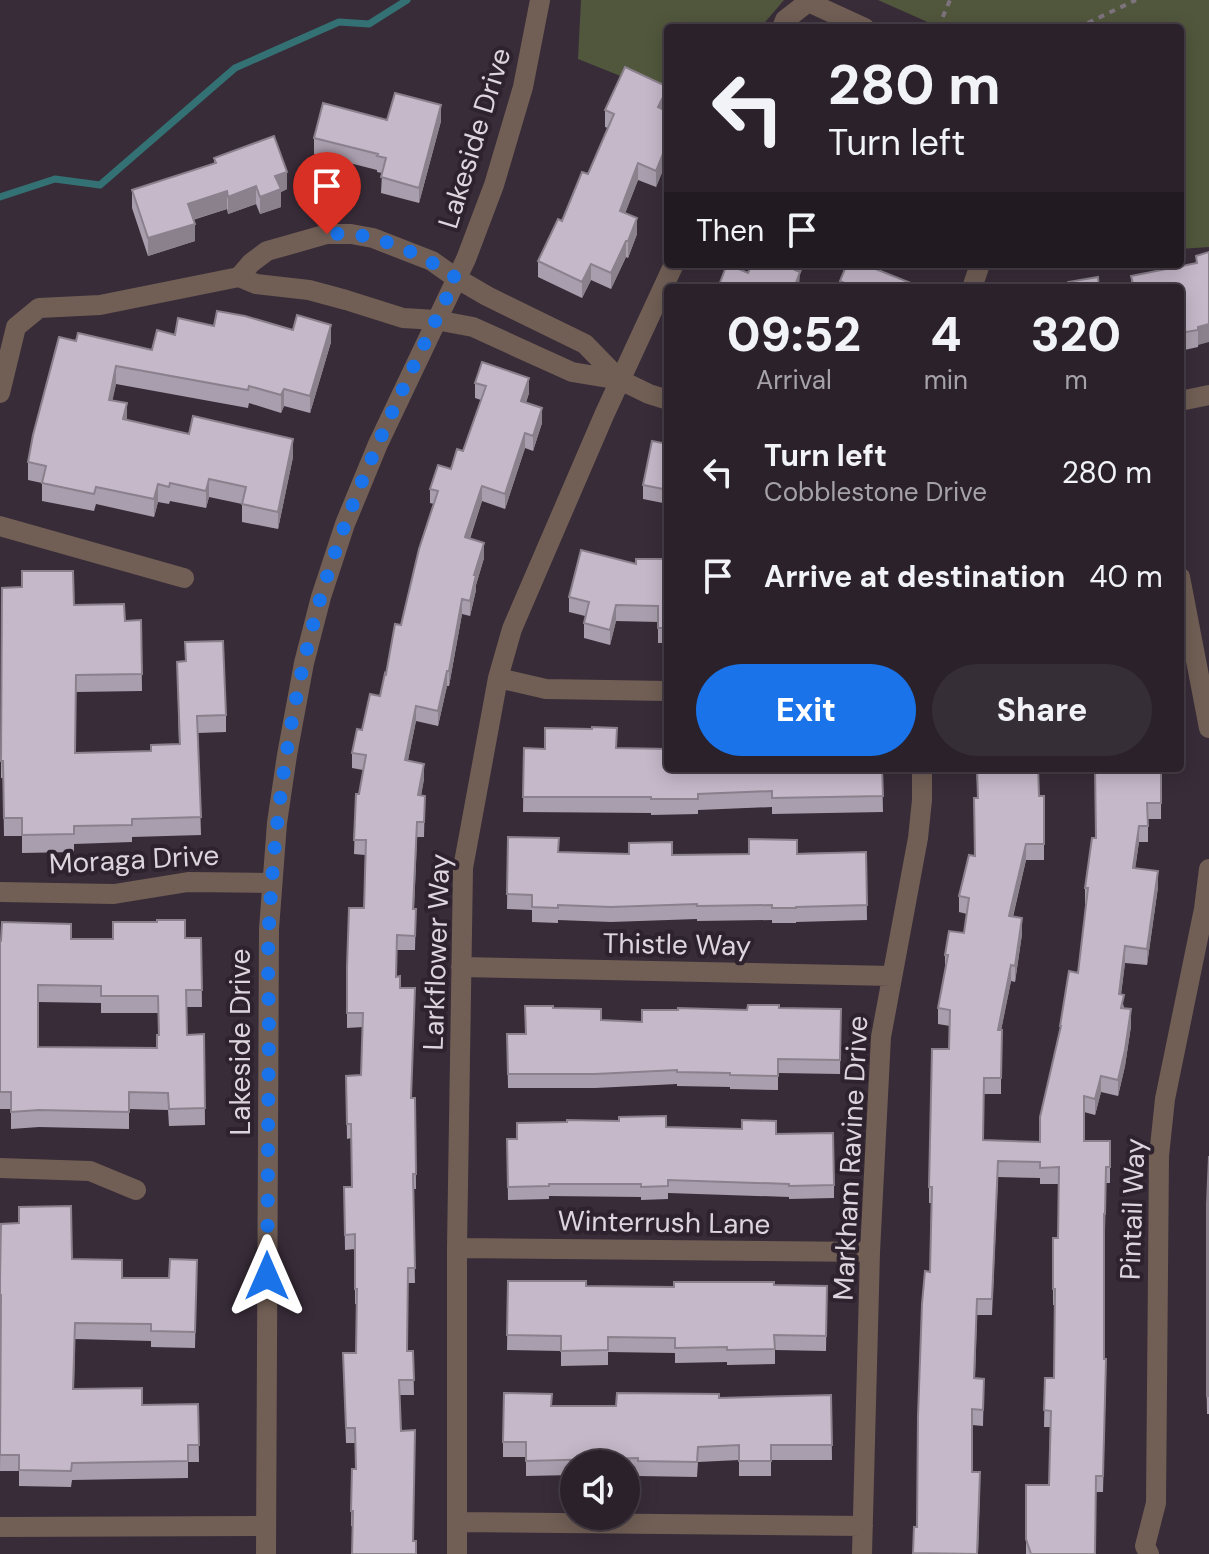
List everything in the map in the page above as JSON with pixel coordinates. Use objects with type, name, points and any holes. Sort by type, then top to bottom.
[{"type":"street","name":"Lakeside Drive","points":[[266,1554],[269,929],[277,823],[287,755],[304,663],[345,524],[364,476],[468,253],[506,150],[523,87],[540,0]]},
{"type":"street","points":[[784,24],[808,2],[856,24]]},
{"type":"street","points":[[239,277],[267,251],[327,234],[373,238],[432,261],[493,299],[585,344],[620,380]]},
{"type":"street","points":[[0,393],[16,327],[39,308],[100,305],[239,277],[256,284],[322,293],[403,318],[473,327],[572,372],[620,380],[664,399]]},
{"type":"street","name":"Larkflower Way","points":[[457,1554],[457,1248],[463,868],[498,678],[512,629],[664,285]]},
{"type":"street","points":[[1184,400],[1209,395]]},
{"type":"street","points":[[0,526],[184,578]]},
{"type":"street","points":[[1184,598],[1209,728]]},
{"type":"street","points":[[498,678],[546,689],[664,691]]},
{"type":"street","name":"Markham Ravine Drive","points":[[862,1554],[870,1252],[881,1037],[918,838],[922,772]]},
{"type":"street","name":"Pintail Way","points":[[1149,1554],[1145,1546],[1156,1503],[1159,1156],[1165,1099],[1204,909],[1209,869]]},
{"type":"street","name":"Moraga Drive","points":[[0,892],[114,894],[188,882],[272,883]]},
{"type":"street","name":"Thistle Way","points":[[461,967],[892,976]]},
{"type":"street","points":[[0,1168],[90,1171],[136,1190]]},
{"type":"street","name":"Winterrush Lane","points":[[457,1248],[870,1252]]},
{"type":"street","points":[[457,1522],[863,1526]]},
{"type":"street","points":[[0,1527],[266,1526]]},
{"type":"path","points":[[940,24],[950,0]]},
{"type":"path","points":[[1085,24],[1136,0]]},
{"type":"green space","points":[[581,0],[784,0],[763,24],[664,24],[664,93],[578,59]]},
{"type":"green space","points":[[878,0],[1209,0],[1209,247],[1184,249],[1184,24],[932,24]]},
{"type":"building","points":[[625,67],[664,85],[664,95],[658,107],[664,110],[664,151],[656,171],[638,163],[620,211],[637,218],[628,241],[611,273],[591,264],[582,282],[538,261],[558,219],[562,221],[582,172],[588,174],[614,114],[605,110]]},
{"type":"building","points":[[395,93],[441,105],[419,188],[381,177],[386,158],[378,154],[314,138],[323,103],[387,120]]},
{"type":"building","points":[[274,136],[287,172],[275,176],[281,189],[260,197],[256,186],[228,197],[227,191],[188,204],[195,224],[148,238],[132,190],[216,163],[214,158]]},
{"type":"building","points":[[1209,252],[1209,324],[1184,332],[1184,284],[1133,284],[1131,276],[1184,268],[1197,263],[1196,256]]},
{"type":"building","points":[[726,268],[748,273],[750,268],[796,268],[800,272],[796,284],[720,284]]},
{"type":"building","points":[[845,268],[873,268],[911,283],[847,284],[840,281]]},
{"type":"building","points":[[1098,277],[1099,284],[1068,284]]},
{"type":"building","points":[[217,311],[293,330],[297,315],[331,325],[310,396],[284,389],[281,395],[249,386],[248,390],[116,366],[109,400],[127,403],[123,419],[189,434],[193,416],[293,439],[278,512],[242,504],[246,487],[209,479],[206,491],[170,483],[169,487],[158,484],[154,499],[96,487],[94,494],[42,483],[46,466],[28,462],[59,337],[76,341],[78,333],[152,350],[157,330],[175,335],[178,318],[214,326]]},
{"type":"building","points":[[482,362],[529,378],[521,401],[542,408],[533,436],[525,433],[505,494],[482,486],[465,537],[484,543],[470,601],[462,599],[438,711],[416,706],[405,760],[424,764],[418,795],[425,796],[424,822],[417,822],[413,909],[416,909],[415,936],[397,935],[396,977],[400,976],[400,988],[415,988],[411,1098],[415,1098],[415,1268],[408,1268],[407,1351],[413,1351],[414,1380],[399,1380],[401,1431],[415,1430],[413,1541],[416,1541],[416,1554],[352,1554],[355,1428],[346,1428],[343,1353],[356,1353],[357,1289],[355,1234],[345,1235],[344,1187],[352,1187],[351,1124],[347,1124],[346,1076],[361,1075],[363,1013],[347,1013],[347,967],[349,908],[364,908],[366,840],[354,840],[356,794],[359,794],[366,755],[352,753],[357,729],[362,730],[370,694],[380,696],[395,624],[401,625],[419,549],[438,491],[430,489],[438,465],[451,469],[457,449],[463,451],[486,386],[475,383]]},
{"type":"building","points":[[652,441],[664,443],[664,489],[643,485]]},
{"type":"building","points":[[581,550],[636,564],[636,559],[664,559],[664,628],[658,628],[658,606],[616,605],[610,630],[584,623],[589,602],[569,597]]},
{"type":"building","points":[[22,571],[73,571],[74,605],[124,604],[125,621],[141,620],[142,674],[76,675],[75,753],[151,751],[151,745],[180,744],[177,662],[186,661],[185,642],[223,641],[226,715],[197,716],[201,817],[132,819],[132,825],[74,826],[74,834],[22,835],[22,818],[4,818],[1,761],[2,588],[22,587]]},
{"type":"building","points":[[545,728],[617,728],[616,748],[664,749],[664,772],[882,772],[883,796],[772,798],[772,791],[698,794],[698,799],[523,797],[524,748],[545,749]]},
{"type":"building","points":[[977,772],[1038,772],[1039,796],[1044,796],[1044,844],[1026,844],[1009,916],[1022,918],[1015,966],[1011,965],[998,1030],[1002,1030],[1001,1078],[984,1078],[983,1140],[1040,1142],[1040,1117],[1061,1026],[1069,971],[1078,973],[1088,888],[1085,888],[1092,838],[1096,838],[1095,772],[1161,772],[1161,803],[1147,803],[1148,826],[1139,826],[1133,868],[1158,871],[1147,949],[1125,946],[1119,994],[1124,995],[1121,1008],[1131,1009],[1118,1080],[1101,1076],[1095,1099],[1084,1096],[1084,1141],[1110,1141],[1104,1214],[1106,1359],[1103,1476],[1096,1476],[1095,1554],[1031,1554],[1026,1539],[1026,1485],[1049,1485],[1051,1411],[1044,1410],[1045,1378],[1054,1378],[1053,1238],[1058,1238],[1059,1167],[1040,1168],[1040,1162],[998,1161],[992,1299],[977,1299],[974,1378],[984,1379],[983,1410],[972,1409],[972,1472],[980,1472],[977,1554],[913,1553],[914,1527],[917,1527],[922,1304],[925,1271],[930,1272],[932,1049],[949,1049],[950,1010],[938,1008],[948,955],[945,955],[949,931],[964,933],[969,898],[959,896],[969,855],[975,856],[974,798],[978,798]]},
{"type":"building","points":[[508,837],[559,838],[558,852],[629,854],[629,843],[672,842],[672,855],[749,854],[749,839],[797,840],[797,854],[866,852],[867,905],[796,908],[697,904],[532,907],[532,895],[507,894]]},
{"type":"building","points":[[185,920],[185,938],[201,938],[202,990],[186,990],[187,1035],[204,1034],[205,1108],[169,1109],[168,1093],[129,1092],[129,1112],[11,1112],[11,1092],[0,1092],[2,922],[71,924],[71,939],[113,939],[113,922]],"holes":[[[38,985],[101,986],[101,996],[158,996],[157,1048],[38,1047]]]},
{"type":"building","points":[[748,1005],[841,1009],[840,1060],[778,1059],[778,1076],[677,1070],[508,1074],[507,1034],[526,1034],[525,1006],[601,1009],[601,1020],[642,1022],[642,1010],[747,1010]]},
{"type":"building","points":[[666,1116],[666,1127],[742,1129],[742,1120],[776,1121],[776,1134],[833,1133],[834,1185],[668,1180],[668,1186],[549,1184],[508,1187],[507,1139],[517,1139],[517,1123],[619,1121],[619,1117]]},
{"type":"building","points":[[1209,1156],[1209,1396],[1207,1396],[1207,1204]]},
{"type":"building","points":[[71,1206],[72,1259],[122,1260],[122,1278],[169,1278],[170,1259],[197,1260],[195,1332],[151,1331],[151,1324],[75,1323],[73,1389],[142,1388],[142,1405],[198,1404],[199,1445],[188,1445],[188,1461],[72,1463],[71,1471],[19,1470],[19,1455],[0,1455],[1,1224],[19,1223],[19,1207]]},
{"type":"building","points":[[508,1281],[586,1281],[586,1286],[674,1287],[674,1282],[774,1282],[774,1285],[827,1286],[826,1336],[774,1335],[775,1349],[727,1350],[727,1347],[675,1348],[675,1338],[608,1337],[608,1350],[561,1351],[561,1336],[507,1335]]},
{"type":"building","points":[[504,1393],[552,1394],[551,1406],[616,1406],[617,1393],[719,1394],[719,1398],[831,1395],[832,1445],[771,1445],[771,1461],[739,1461],[739,1445],[698,1447],[697,1462],[640,1461],[640,1450],[560,1450],[560,1460],[526,1461],[526,1442],[503,1442]]},
{"type":"waterway","points":[[0,197],[55,179],[100,185],[235,68],[339,22],[369,24],[407,0]]},
{"type":"route","points":[[267,1276],[269,929],[277,823],[304,663],[345,524],[378,444],[456,278],[432,261],[373,238],[327,234]]}]
